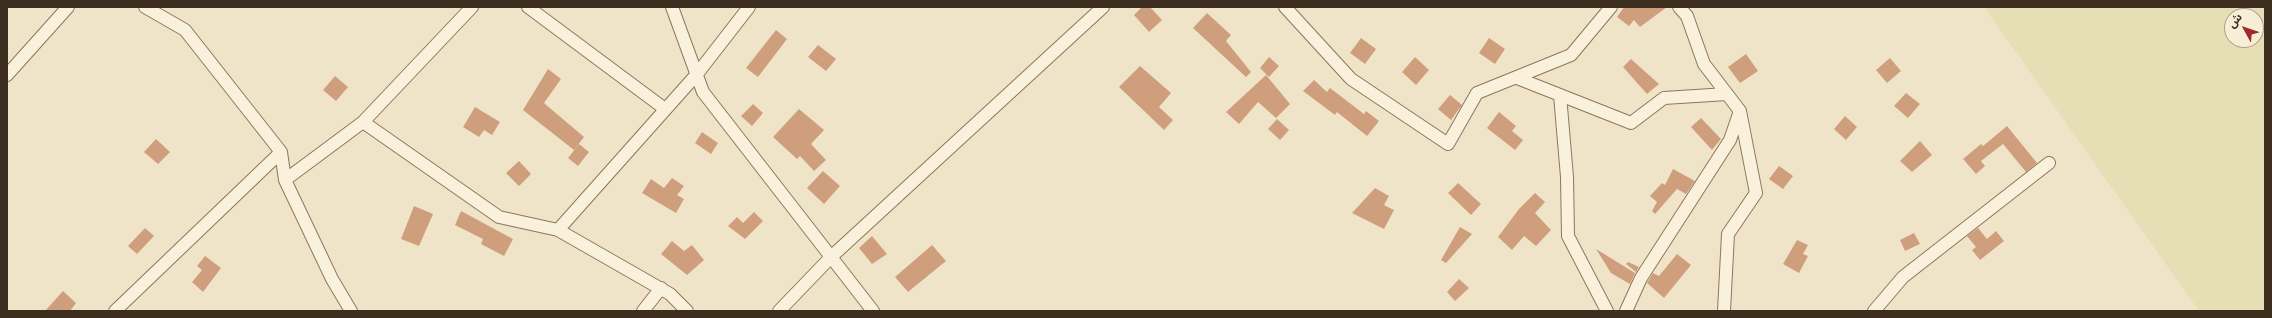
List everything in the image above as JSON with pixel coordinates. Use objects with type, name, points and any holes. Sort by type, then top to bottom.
[{"type":"street","points":[[7,75],[68,7]]},
{"type":"street","points":[[145,7],[186,30],[281,152],[285,180],[332,279],[350,311]]},
{"type":"street","points":[[285,180],[363,122],[472,7]]},
{"type":"street","points":[[528,7],[665,109]]},
{"type":"street","points":[[672,7],[703,92],[873,311]]},
{"type":"street","points":[[558,230],[697,74],[749,7]]},
{"type":"street","points":[[779,311],[831,257],[1103,7]]},
{"type":"street","points":[[1285,7],[1351,79],[1448,144],[1477,93],[1571,55],[1611,7]]},
{"type":"street","points":[[1679,7],[1687,16],[1704,64],[1740,111],[1756,193],[1728,234],[1724,311]]},
{"type":"street","points":[[1517,78],[1631,123],[1664,98],[1727,94]]},
{"type":"street","points":[[1560,94],[1567,177],[1568,236],[1607,311]]},
{"type":"street","points":[[1626,311],[1642,278],[1730,140],[1740,111]]},
{"type":"street","points":[[363,122],[499,217],[558,230],[661,288],[670,294],[687,311]]},
{"type":"street","points":[[115,311],[281,152]]},
{"type":"street","points":[[1874,311],[1903,277],[2049,163]]},
{"type":"street","points":[[643,311],[661,288]]},
{"type":"shaded area","points":[[1984,7],[2265,7],[2265,311],[2199,311]]},
{"type":"building","points":[[1142,7],[1150,7],[1162,20],[1149,32],[1134,15]]},
{"type":"building","points":[[1624,7],[1667,7],[1640,27],[1634,20],[1629,26],[1617,17]]},
{"type":"building","points":[[1207,13],[1231,35],[1226,41],[1251,72],[1246,77],[1193,28]]},
{"type":"building","points":[[776,30],[787,39],[758,77],[746,68]]},
{"type":"building","points":[[1361,38],[1376,49],[1365,64],[1350,53]]},
{"type":"building","points":[[1489,38],[1505,49],[1495,64],[1479,53]]},
{"type":"building","points":[[818,45],[836,59],[826,71],[808,57]]},
{"type":"building","points":[[1746,54],[1758,71],[1740,83],[1728,67]]},
{"type":"building","points":[[1269,57],[1279,66],[1269,77],[1260,68]]},
{"type":"building","points":[[1415,57],[1429,70],[1416,85],[1402,72]]},
{"type":"building","points":[[1890,58],[1901,71],[1887,83],[1876,70]]},
{"type":"building","points":[[1631,59],[1659,84],[1647,94],[1623,67]]},
{"type":"building","points":[[1140,66],[1171,93],[1159,107],[1173,120],[1164,130],[1119,87]]},
{"type":"building","points":[[548,69],[561,79],[544,103],[584,137],[574,150],[523,110]]},
{"type":"building","points":[[1266,75],[1290,104],[1276,118],[1258,102],[1239,124],[1226,112]]},
{"type":"building","points":[[335,76],[348,87],[336,101],[323,90]]},
{"type":"building","points":[[1314,80],[1327,92],[1330,88],[1364,114],[1366,111],[1379,121],[1367,136],[1337,112],[1335,115],[1303,91]]},
{"type":"building","points":[[1906,93],[1920,104],[1908,118],[1894,106]]},
{"type":"building","points":[[1450,95],[1462,105],[1451,120],[1438,109]]},
{"type":"building","points":[[753,104],[763,113],[752,126],[741,116]]},
{"type":"building","points":[[475,107],[500,122],[492,135],[484,130],[479,137],[463,127]]},
{"type":"building","points":[[799,109],[824,130],[811,144],[826,160],[814,171],[800,156],[797,159],[773,137]]},
{"type":"building","points":[[1499,112],[1516,126],[1512,131],[1523,140],[1515,150],[1487,128]]},
{"type":"building","points":[[1845,116],[1857,127],[1846,140],[1834,129]]},
{"type":"building","points":[[1701,118],[1721,139],[1712,150],[1691,127]]},
{"type":"building","points":[[1277,119],[1289,130],[1280,140],[1268,129]]},
{"type":"building","points":[[2007,126],[2037,163],[2026,172],[2003,144],[1981,161],[1985,166],[1976,174],[1963,159],[1981,144],[1983,146]]},
{"type":"building","points":[[702,132],[718,143],[711,154],[695,143]]},
{"type":"building","points":[[156,139],[170,152],[158,164],[144,152]]},
{"type":"building","points":[[1920,141],[1932,155],[1912,172],[1900,161]]},
{"type":"building","points":[[579,144],[589,152],[578,166],[568,158]]},
{"type":"building","points":[[519,161],[531,174],[519,186],[506,173]]},
{"type":"building","points":[[1779,166],[1793,176],[1783,189],[1769,179]]},
{"type":"building","points":[[1673,169],[1695,181],[1686,194],[1677,189],[1655,214],[1652,211],[1657,202],[1650,196],[1662,183],[1665,185]]},
{"type":"building","points":[[823,171],[840,186],[824,204],[807,188]]},
{"type":"building","points":[[672,178],[684,186],[677,195],[684,199],[676,213],[642,193],[651,179],[664,188]]},
{"type":"building","points":[[1458,183],[1481,204],[1471,215],[1448,193]]},
{"type":"building","points":[[1375,188],[1389,196],[1384,205],[1394,210],[1384,229],[1352,213]]},
{"type":"building","points":[[1535,193],[1545,202],[1535,213],[1551,230],[1536,246],[1524,236],[1512,250],[1498,237],[1519,209]]},
{"type":"building","points":[[414,206],[433,214],[419,246],[401,239]]},
{"type":"building","points":[[461,211],[513,239],[504,256],[481,244],[483,239],[455,225]]},
{"type":"building","points":[[754,212],[763,221],[745,239],[728,226],[737,217],[743,223]]},
{"type":"building","points":[[1460,227],[1472,234],[1446,263],[1441,260]]},
{"type":"building","points":[[145,228],[154,236],[137,254],[128,246]]},
{"type":"building","points":[[1978,228],[1987,239],[1996,231],[2004,241],[1980,260],[1972,250],[1976,247],[1967,236]]},
{"type":"building","points":[[1914,233],[1920,244],[1905,251],[1900,240]]},
{"type":"building","points":[[872,236],[887,254],[872,264],[859,248]]},
{"type":"building","points":[[1797,240],[1808,245],[1803,254],[1808,256],[1799,273],[1783,264]]},
{"type":"building","points":[[672,241],[684,251],[692,245],[704,260],[687,275],[661,254]]},
{"type":"building","points":[[932,245],[946,261],[908,292],[895,277]]},
{"type":"building","points":[[1596,249],[1635,273],[1630,284],[1611,273]]},
{"type":"building","points":[[1677,254],[1691,265],[1664,298],[1647,283],[1653,273],[1659,276]]},
{"type":"building","points":[[205,256],[221,268],[203,292],[192,282],[202,270],[197,266]]},
{"type":"building","points":[[1628,262],[1639,267],[1636,272],[1626,264]]},
{"type":"building","points":[[1459,279],[1469,288],[1455,301],[1447,292]]},
{"type":"building","points":[[63,291],[76,303],[70,311],[45,311]]}]
